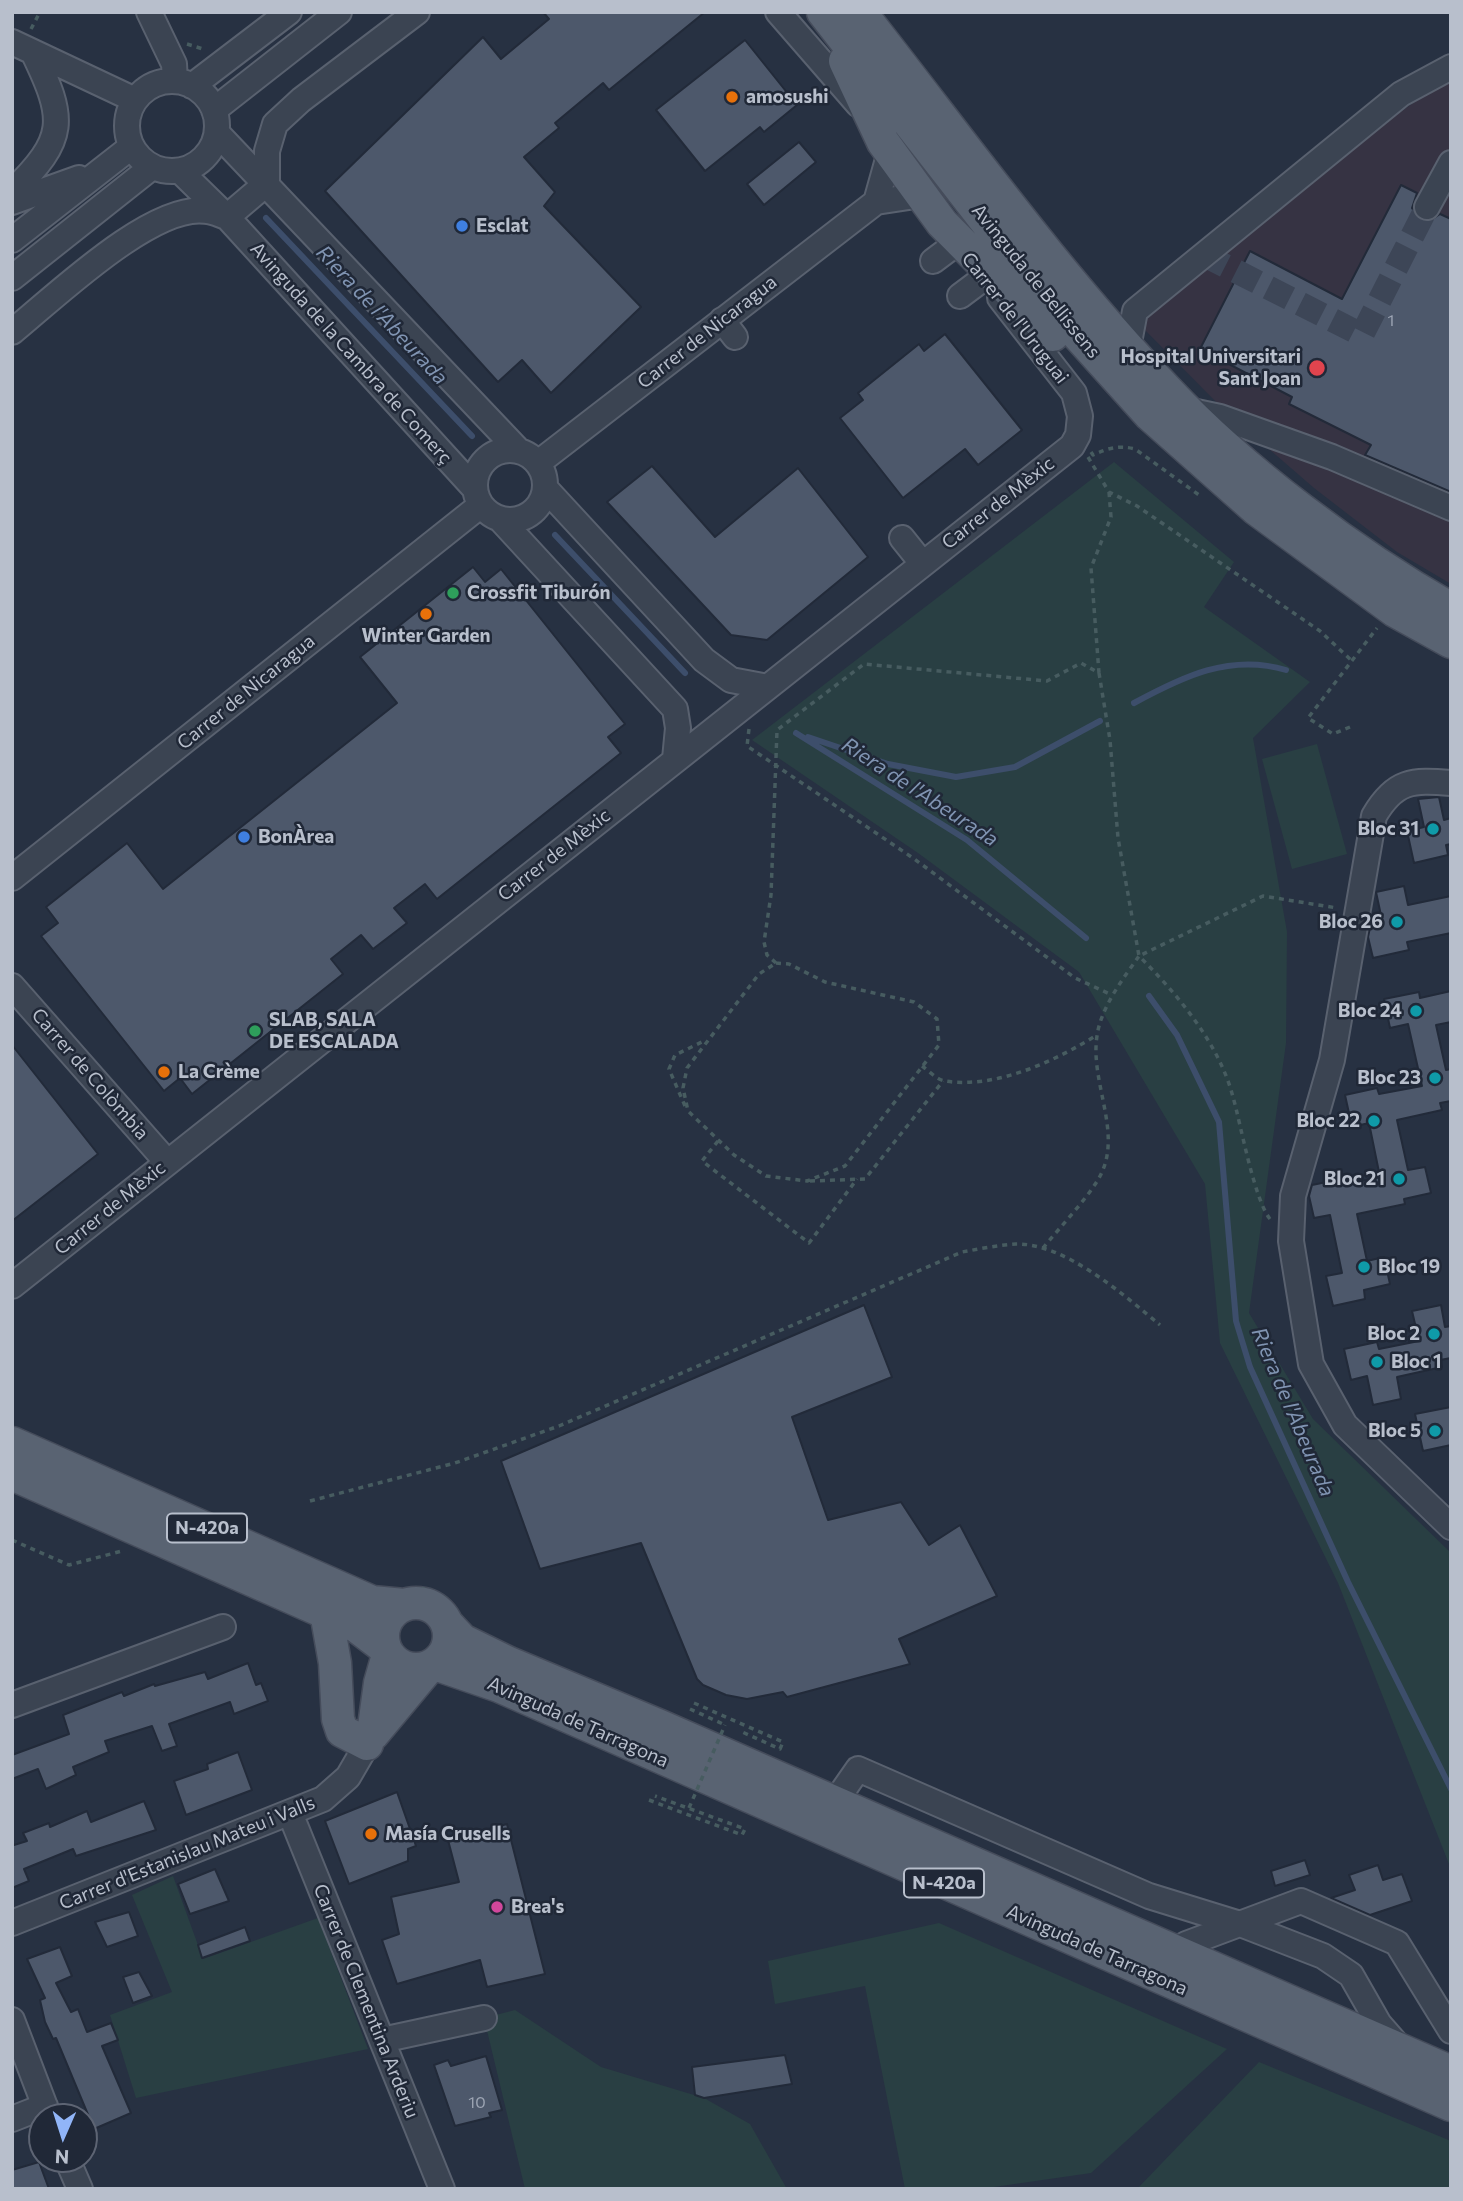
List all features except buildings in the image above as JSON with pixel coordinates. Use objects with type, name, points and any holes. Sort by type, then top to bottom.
[{"type":"main road","points":[[814,12],[842,57],[890,152],[950,233],[1117,399],[1256,509]]},
{"type":"main road","name":"Avinguda de Bellissens","points":[[823,12],[1050,304],[1150,415],[1256,509],[1395,611],[1451,642]]},
{"type":"main road","name":"Avinguda de Bellissens","points":[[860,12],[1072,282],[1128,348],[1187,410],[1272,486],[1403,582],[1451,609]]},
{"type":"main road","name":"N-420a","points":[[12,1443],[372,1602],[404,1605],[420,1603],[430,1606],[439,1612],[448,1625]]},
{"type":"main road","name":"N-420a","points":[[12,1474],[356,1626],[405,1668],[431,1666]]},
{"type":"main road","points":[[370,1739],[386,1651],[384,1625],[394,1611],[404,1605]]},
{"type":"main road","points":[[326,1612],[335,1663],[338,1719],[342,1731],[370,1739]]},
{"type":"main road","points":[[370,1739],[448,1647],[448,1625]]},
{"type":"main road","name":"Avinguda de Tarragona","points":[[448,1625],[462,1640],[509,1663],[835,1802],[1451,2072]]},
{"type":"main road","name":"Avinguda de Tarragona","points":[[431,1666],[499,1686],[1451,2105]]},
{"type":"street","points":[[149,12],[184,84]]},
{"type":"street","points":[[184,84],[289,12]]},
{"type":"street","points":[[339,12],[216,121],[210,150],[197,164],[180,171],[152,167],[140,159],[131,147],[127,122],[135,100],[158,83],[184,84],[206,96],[216,121],[267,183],[528,457],[545,488],[705,660],[731,680],[768,687]]},
{"type":"street","points":[[267,183],[267,151],[275,124],[301,100],[417,12]]},
{"type":"street","points":[[778,12],[873,121]]},
{"type":"street","points":[[23,47],[135,100]]},
{"type":"street","points":[[12,192],[51,149],[56,130],[57,111],[52,90],[23,47]]},
{"type":"street","points":[[1128,348],[1135,311],[1401,94],[1451,67]]},
{"type":"street","points":[[12,240],[131,147]]},
{"type":"street","points":[[876,202],[890,152]]},
{"type":"street","points":[[1427,207],[1451,163]]},
{"type":"street","points":[[12,278],[152,167]]},
{"type":"street","points":[[12,202],[100,171]]},
{"type":"street","name":"Avinguda de la Cambra de Comerç","points":[[180,171],[226,217],[485,504],[675,709],[678,729],[675,759]]},
{"type":"street","points":[[12,332],[136,232],[174,216],[204,210],[226,217],[267,183]]},
{"type":"street","name":"Carrer de Nicaragua","points":[[528,457],[728,328],[876,202],[922,195]]},
{"type":"street","points":[[933,261],[950,233]]},
{"type":"street","name":"Carrer de l'Uruguai","points":[[950,233],[1074,393],[1080,416]]},
{"type":"street","points":[[960,296],[984,278]]},
{"type":"street","points":[[1187,410],[1220,417],[1332,457],[1451,508]]},
{"type":"street","name":"Carrer de Mèxic","points":[[12,1286],[1072,446],[1078,435],[1080,416]]},
{"type":"street","points":[[528,457],[498,451],[487,458],[476,475],[485,504],[523,517],[534,511],[545,488]]},
{"type":"street","name":"Carrer de Nicaragua","points":[[12,878],[485,504]]},
{"type":"street","points":[[902,538],[922,563]]},
{"type":"street","points":[[1451,783],[1420,780],[1387,793],[1374,816],[1332,1060],[1293,1196],[1291,1241],[1311,1364],[1345,1425],[1451,1527]]},
{"type":"street","name":"Carrer de Colòmbia","points":[[12,986],[167,1161]]},
{"type":"street","points":[[12,1705],[223,1627]]},
{"type":"street","name":"Carrer d'Estanislau Mateu i Valls","points":[[12,1923],[323,1799],[348,1777],[370,1739]]},
{"type":"street","points":[[835,1802],[858,1769],[1149,1896],[1243,1924],[1323,1956],[1351,1975],[1379,2024],[1403,2051]]},
{"type":"street","name":"Carrer de Clementina Arderiu","points":[[290,1813],[442,2189]]},
{"type":"street","points":[[1177,1951],[1186,1944],[1301,1900],[1397,1943],[1451,2031]]},
{"type":"street","points":[[382,2040],[484,2018]]},
{"type":"street","points":[[12,2020],[44,2103]]},
{"type":"path","points":[[179,38],[200,49],[212,49]]},
{"type":"path","points":[[1072,446],[1089,459],[1109,492],[1111,517],[1091,568],[1099,673],[1110,740],[1118,838],[1139,956],[1167,984],[1214,1051],[1233,1093],[1267,1216],[1291,1241]]},
{"type":"path","points":[[1109,492],[1137,506],[1320,631],[1350,660]]},
{"type":"path","points":[[1350,727],[1333,734],[1308,718],[1368,636],[1395,611]]},
{"type":"path","points":[[807,1181],[845,1166],[939,1045],[937,1019],[914,1002],[825,982],[789,964],[776,963],[767,955],[764,942],[771,895],[777,730],[864,664],[1047,681],[1081,663],[1099,673]]},
{"type":"path","points":[[740,708],[750,720],[747,746],[913,858],[1075,978],[1114,993]]},
{"type":"path","points":[[1043,1248],[1102,1173],[1111,1139],[1102,1105],[1097,1035],[1114,993],[1139,956],[1263,896],[1357,911]]},
{"type":"path","points":[[688,1111],[684,1088],[687,1068],[759,974],[776,963]]},
{"type":"path","points":[[922,1066],[943,1081],[991,1081],[1072,1051],[1097,1035]]},
{"type":"path","points":[[708,1039],[675,1055],[669,1069],[688,1111],[718,1141],[766,1176],[807,1181],[865,1179],[943,1081]]},
{"type":"path","points":[[718,1141],[702,1161],[809,1243],[857,1179]]},
{"type":"path","points":[[310,1501],[455,1463],[559,1426],[962,1252],[1017,1244],[1043,1248],[1119,1291],[1160,1325]]},
{"type":"path","points":[[12,1539],[69,1565],[160,1540]]},
{"type":"path","points":[[690,1709],[780,1749],[783,1742],[694,1703]]},
{"type":"path","points":[[689,1808],[725,1725]]},
{"type":"path","points":[[649,1800],[742,1835],[745,1829],[655,1796]]},
{"type":"shaded area","name":"Hospital Universitari Sant Joan","points":[[1451,82],[1451,584],[1397,552],[1314,488],[1224,410],[1141,326],[1148,309],[1343,153],[1427,93]]},
{"type":"green space","points":[[1114,462],[1234,562],[1204,607],[1310,682],[1253,738],[1287,932],[1286,1043],[1249,1313],[1313,1419],[1451,1553],[1451,1869],[1338,1583],[1220,1343],[1205,1184],[1079,972],[918,853],[752,740]]},
{"type":"green space","points":[[1317,744],[1347,854],[1292,869],[1262,759]]},
{"type":"green space","points":[[173,1876],[203,1959],[318,1918],[368,2049],[136,2098],[110,2015],[172,1992],[132,1895]]},
{"type":"green space","points":[[939,1923],[1227,2049],[1091,2173],[980,2189],[905,2189],[865,1986],[775,2004],[768,1961]]},
{"type":"green space","points":[[515,2010],[601,2067],[704,2098],[750,2124],[787,2189],[525,2189],[484,2018]]},
{"type":"green space","points":[[1259,2062],[1451,2141],[1451,2189],[1137,2189]]},
{"type":"waterway","name":"Riera de l'Abeurada","points":[[266,218],[472,436]]},
{"type":"waterway","name":"Riera de l'Abeurada","points":[[555,535],[685,673]]},
{"type":"waterway","points":[[1134,703],[1170,684],[1207,670],[1245,664],[1286,670]]},
{"type":"waterway","points":[[808,737],[888,764],[956,777],[1015,767],[1100,721]]},
{"type":"waterway","name":"Riera de l'Abeurada","points":[[796,733],[967,840],[1086,938]]},
{"type":"waterway","name":"Riera de l'Abeurada","points":[[1149,996],[1177,1035],[1219,1122],[1236,1321],[1250,1367],[1348,1582],[1451,1789]]},
{"type":"tunnel","points":[[1204,255],[1362,335],[1427,207]]},
{"type":"place","name":"amosushi","points":[[732,97]]},
{"type":"place","name":"Esclat","points":[[462,226]]},
{"type":"place","name":"Hospital Universitari Sant Joan","points":[[1317,368]]},
{"type":"place","name":"Crossfit Tiburón","points":[[453,593]]},
{"type":"place","name":"Winter Garden","points":[[426,614]]},
{"type":"place","name":"Bloc 31","points":[[1433,829]]},
{"type":"place","name":"BonÀrea","points":[[244,837]]},
{"type":"place","name":"Bloc 26","points":[[1397,922]]},
{"type":"place","name":"Bloc 24","points":[[1416,1011]]},
{"type":"place","name":"SLAB, SALA DE ESCALADA","points":[[255,1031]]},
{"type":"place","name":"La Crème","points":[[164,1072]]},
{"type":"place","name":"Bloc 23","points":[[1435,1078]]},
{"type":"place","name":"Bloc 22","points":[[1374,1121]]},
{"type":"place","name":"Bloc 21","points":[[1399,1179]]},
{"type":"place","name":"Bloc 19","points":[[1364,1267]]},
{"type":"place","name":"Bloc 2","points":[[1434,1334]]},
{"type":"place","name":"Bloc 1","points":[[1377,1362]]},
{"type":"place","name":"Bloc 5","points":[[1435,1431]]},
{"type":"place","name":"Masía Crusells","points":[[371,1834]]},
{"type":"place","name":"Brea's","points":[[497,1907]]}]
